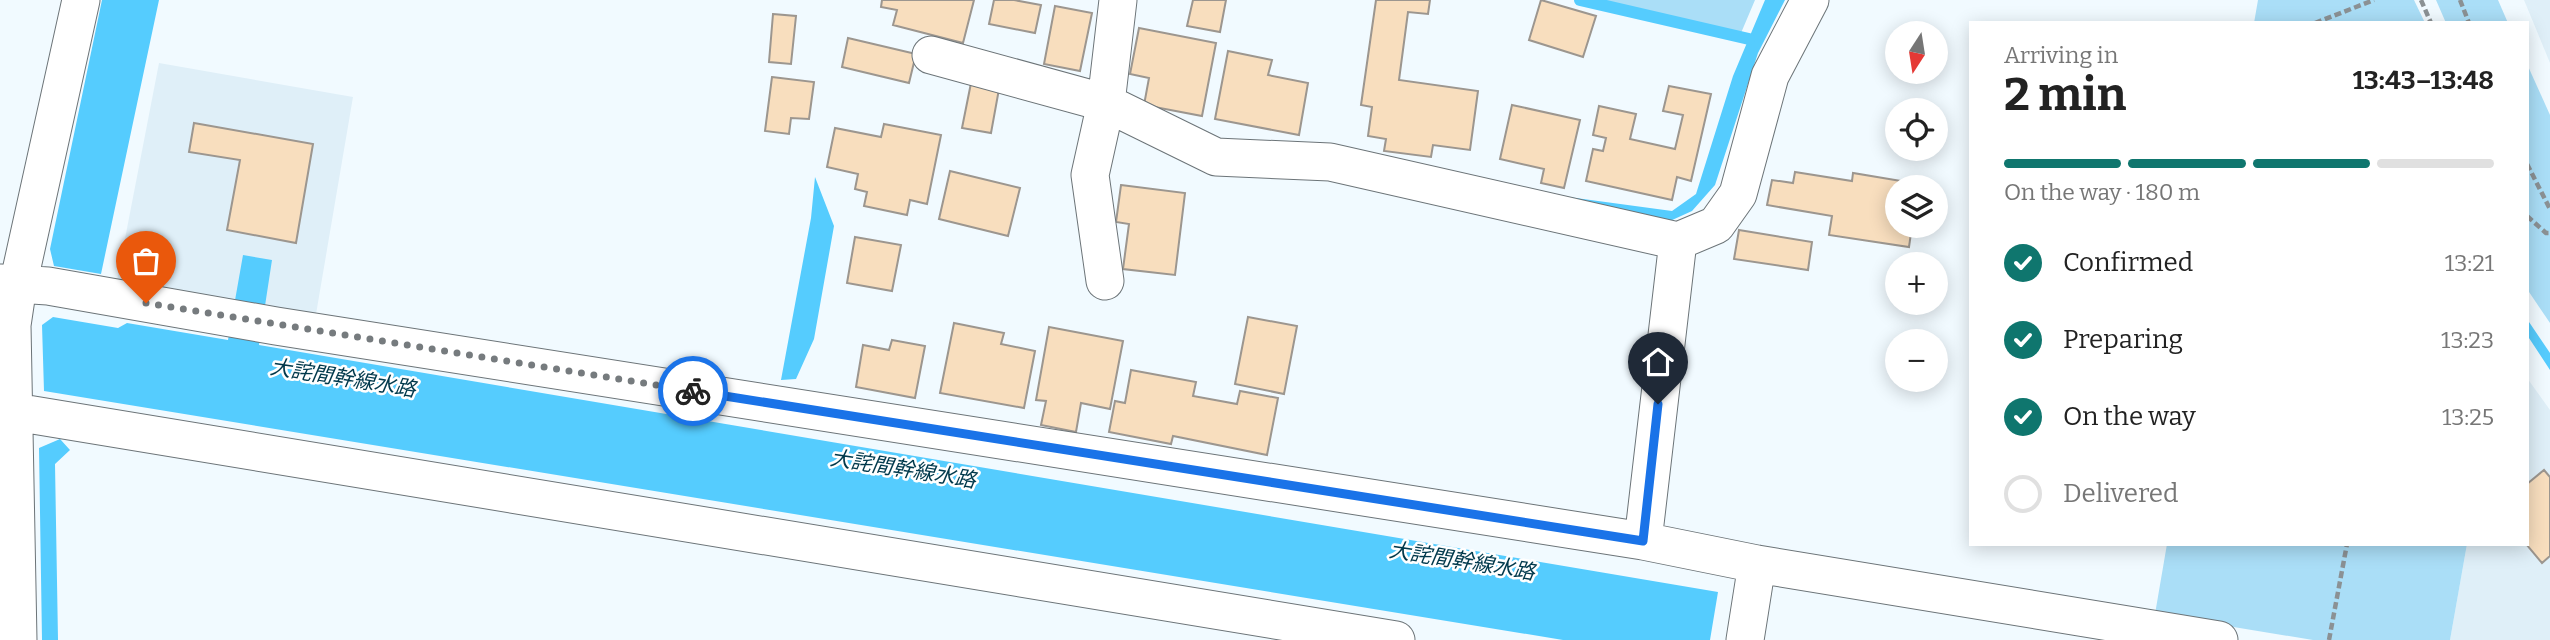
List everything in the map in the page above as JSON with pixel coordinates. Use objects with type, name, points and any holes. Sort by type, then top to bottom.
[{"type":"street","points":[[18,640],[15,412],[9,284],[81,0]]},
{"type":"street","points":[[1105,281],[1090,175],[1106,103],[1118,0]]},
{"type":"street","points":[[931,55],[1106,103],[1216,157],[1330,162],[1678,241],[1716,225],[1738,194],[1770,76],[1810,0]]},
{"type":"street","points":[[1643,541],[1678,241]]},
{"type":"street","points":[[9,284],[48,286],[276,326],[1643,541],[1757,564],[2219,640]]},
{"type":"street","points":[[15,412],[1396,640]]},
{"type":"street","points":[[1745,640],[1757,564]]},
{"type":"path","points":[[2320,21],[2374,0]]},
{"type":"path","points":[[2421,0],[2430,21]]},
{"type":"path","points":[[2460,0],[2468,21]]},
{"type":"path","points":[[2529,168],[2550,209]]},
{"type":"path","points":[[2529,218],[2546,233],[2550,233]]},
{"type":"path","points":[[2329,640],[2347,546]]},
{"type":"shaded area","points":[[1603,0],[1755,0],[1741,33]]},
{"type":"shaded area","points":[[2258,0],[2414,0],[2424,21],[2254,21]]},
{"type":"shaded area","points":[[2436,0],[2498,0],[2507,21],[2445,21]]},
{"type":"shaded area","points":[[2524,0],[2550,0],[2550,63]]},
{"type":"shaded area","points":[[159,63],[353,97],[315,320],[117,280]]},
{"type":"shaded area","points":[[2529,68],[2550,115],[2550,323],[2529,292]]},
{"type":"shaded area","points":[[2529,381],[2550,410],[2550,640],[2450,640],[2467,546],[2529,546]]},
{"type":"shaded area","points":[[2167,546],[2467,546],[2450,640],[2313,640],[2155,614]]},
{"type":"water","points":[[102,0],[159,0],[101,274],[54,266],[50,249]]},
{"type":"water","points":[[1765,0],[1785,0],[1758,53],[1715,185],[1692,211],[1670,221],[1510,189],[1672,211],[1696,194],[1733,76]]},
{"type":"water","points":[[815,177],[834,226],[814,339],[796,379],[781,380],[811,218]]},
{"type":"water","name":"大詫間幹線水路","points":[[243,255],[272,260],[259,345],[1718,592],[1710,640],[1563,640],[44,391],[42,325],[53,317],[118,328],[127,323],[228,340]]},
{"type":"water","points":[[2529,322],[2550,353],[2550,370],[2529,338]]},
{"type":"water","points":[[60,439],[70,450],[55,464],[58,640],[42,640],[39,448]]},
{"type":"building","points":[[882,0],[974,0],[963,43],[893,25],[897,10],[881,7]]},
{"type":"building","points":[[994,0],[1014,0],[1041,5],[1035,33],[989,24]]},
{"type":"building","points":[[1193,0],[1226,0],[1220,32],[1187,26]]},
{"type":"building","points":[[1376,0],[1430,0],[1428,14],[1408,12],[1399,80],[1478,91],[1470,150],[1433,145],[1431,157],[1384,151],[1386,139],[1368,136],[1372,107],[1361,105]]},
{"type":"building","points":[[1541,0],[1596,16],[1583,57],[1529,40]]},
{"type":"building","points":[[1055,6],[1092,13],[1080,71],[1044,64]]},
{"type":"building","points":[[773,14],[796,16],[791,64],[769,62]]},
{"type":"building","points":[[1139,28],[1216,43],[1202,116],[1144,105],[1149,78],[1130,74]]},
{"type":"building","points":[[848,38],[916,54],[909,83],[842,67]]},
{"type":"building","points":[[1228,51],[1272,60],[1268,75],[1308,83],[1299,135],[1215,119]]},
{"type":"building","points":[[772,77],[814,82],[809,119],[791,118],[789,134],[765,131]]},
{"type":"building","points":[[971,83],[999,89],[991,133],[962,128]]},
{"type":"building","points":[[1669,86],[1711,94],[1691,181],[1677,177],[1672,200],[1586,181],[1593,149],[1603,151],[1606,138],[1593,135],[1599,106],[1636,114],[1630,139],[1675,149],[1683,115],[1663,111]]},
{"type":"building","points":[[1512,105],[1580,120],[1564,188],[1541,183],[1544,169],[1500,159]]},
{"type":"building","points":[[194,123],[313,144],[296,243],[227,230],[240,160],[189,152]]},
{"type":"building","points":[[884,124],[941,135],[927,204],[910,200],[907,215],[864,206],[867,192],[855,189],[858,174],[827,167],[835,128],[881,137]]},
{"type":"building","points":[[950,171],[1020,188],[1008,236],[939,219]]},
{"type":"building","points":[[1795,172],[1852,181],[1853,173],[1885,178],[1885,238],[1910,238],[1909,247],[1829,235],[1832,216],[1767,205],[1772,180],[1793,183]]},
{"type":"building","points":[[1121,185],[1185,193],[1175,275],[1123,269],[1129,224],[1116,222]]},
{"type":"building","points":[[1739,230],[1812,242],[1808,270],[1734,259]]},
{"type":"building","points":[[855,237],[901,245],[892,291],[847,283]]},
{"type":"building","points":[[1248,317],[1297,326],[1284,394],[1235,384]]},
{"type":"building","points":[[954,323],[1004,333],[1001,344],[1035,351],[1024,408],[940,393]]},
{"type":"building","points":[[1049,327],[1123,341],[1110,409],[1081,403],[1076,432],[1041,425],[1046,401],[1036,400]]},
{"type":"building","points":[[892,340],[925,346],[915,398],[856,387],[863,345],[889,350]]},
{"type":"building","points":[[1131,370],[1196,382],[1193,396],[1237,404],[1240,391],[1278,398],[1267,455],[1173,436],[1171,444],[1109,432],[1115,401],[1125,403]]},
{"type":"building","points":[[2544,470],[2550,477],[2550,556],[2542,563],[2528,546],[2529,482]]},
{"type":"waterway","points":[[1580,0],[1749,39]]},
{"type":"way so far","points":[[146,303],[257,323],[693,391]]},
{"type":"route","points":[[693,391],[1643,541],[1658,404]]}]
